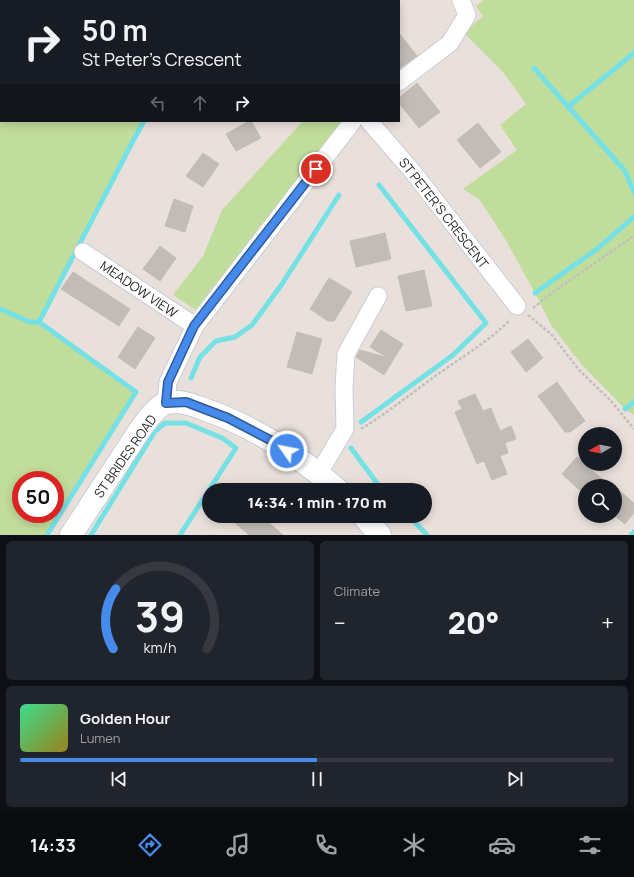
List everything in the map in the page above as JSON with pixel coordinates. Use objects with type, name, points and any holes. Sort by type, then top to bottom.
[{"type":"main road","name":"ST BRIDES ROAD","points":[[70,535],[141,428],[151,415],[166,403],[186,402],[236,421],[276,443],[320,473],[331,483]]},
{"type":"main road","points":[[369,523],[380,535]]},
{"type":"street","points":[[400,81],[450,43],[467,15],[461,0]]},
{"type":"street","points":[[166,403],[168,382],[194,326],[352,122]]},
{"type":"street","name":"ST PETER'S CRESCENT","points":[[370,122],[413,172],[522,310]]},
{"type":"street","name":"MEADOW VIEW","points":[[83,252],[194,326]]},
{"type":"street","points":[[320,473],[344,429],[346,354],[378,296]]},
{"type":"path","points":[[355,432],[379,418],[441,372],[496,334],[514,315],[556,290],[634,236]]},
{"type":"path","points":[[522,310],[551,334],[580,371],[611,401],[634,429]]},
{"type":"green space","points":[[484,0],[634,0],[634,415],[625,409],[582,365],[551,325],[505,239],[479,199],[463,189],[517,150],[500,125],[526,104],[503,72],[464,33],[483,16],[476,6]]},
{"type":"green space","points":[[0,122],[143,122],[39,322],[136,392],[64,508],[64,471],[12,471],[12,523],[54,523],[47,535],[0,535]]},
{"type":"green space","points":[[302,122],[342,122],[303,172],[199,312],[173,295],[203,256],[222,210]]},
{"type":"building","points":[[400,34],[417,56],[400,68]]},
{"type":"building","points":[[417,83],[440,112],[419,128],[400,104],[400,97]]},
{"type":"building","points":[[247,122],[252,122],[261,138],[236,151],[226,134]]},
{"type":"building","points":[[478,123],[501,152],[480,168],[457,140]]},
{"type":"building","points":[[203,153],[219,164],[203,187],[186,176]]},
{"type":"building","points":[[174,199],[193,206],[185,232],[165,226]]},
{"type":"building","points":[[385,233],[391,259],[356,267],[350,241]]},
{"type":"building","points":[[160,246],[176,258],[160,281],[143,269]]},
{"type":"building","points":[[424,270],[432,306],[406,311],[398,276]]},
{"type":"building","points":[[73,272],[130,309],[119,326],[61,289]]},
{"type":"building","points":[[329,278],[352,292],[334,321],[328,321],[310,309]]},
{"type":"building","points":[[138,327],[155,338],[135,369],[118,357]]},
{"type":"building","points":[[381,330],[403,344],[384,375],[356,357],[360,350],[388,358],[370,347]]},
{"type":"building","points":[[297,332],[322,339],[312,374],[287,367]]},
{"type":"building","points":[[528,339],[543,358],[526,372],[511,352]]},
{"type":"building","points":[[557,382],[585,421],[570,432],[565,432],[538,396]]},
{"type":"building","points":[[475,394],[483,411],[491,408],[500,431],[511,426],[516,439],[505,443],[508,453],[500,456],[507,474],[492,480],[484,461],[477,464],[455,412],[462,409],[458,401]]},
{"type":"building","points":[[577,457],[578,471],[593,471],[602,479],[578,479],[578,489],[562,474]]},
{"type":"building","points":[[622,493],[634,503],[634,513],[625,524],[622,522]]},
{"type":"building","points":[[235,523],[269,523],[283,535],[249,535]]},
{"type":"waterway","points":[[568,107],[634,53]]},
{"type":"waterway","points":[[534,68],[625,171],[634,192]]},
{"type":"waterway","points":[[39,322],[143,122]]},
{"type":"waterway","points":[[361,422],[453,355],[486,323],[379,185]]},
{"type":"waterway","points":[[191,378],[200,357],[216,341],[235,337],[252,325],[282,284],[339,195]]},
{"type":"waterway","points":[[535,293],[597,249],[634,217]]},
{"type":"waterway","points":[[0,309],[30,322],[39,322],[136,392],[47,535]]},
{"type":"waterway","points":[[625,409],[634,402]]},
{"type":"waterway","points":[[91,535],[155,431],[165,423],[186,423],[222,438],[236,448],[180,535]]},
{"type":"waterway","points":[[351,448],[377,483]]},
{"type":"waterway","points":[[416,523],[427,535]]},
{"type":"waterway","points":[[631,535],[634,532]]},
{"type":"route","points":[[287,451],[276,443],[236,421],[186,402],[166,403],[168,382],[194,326],[316,169]]}]
